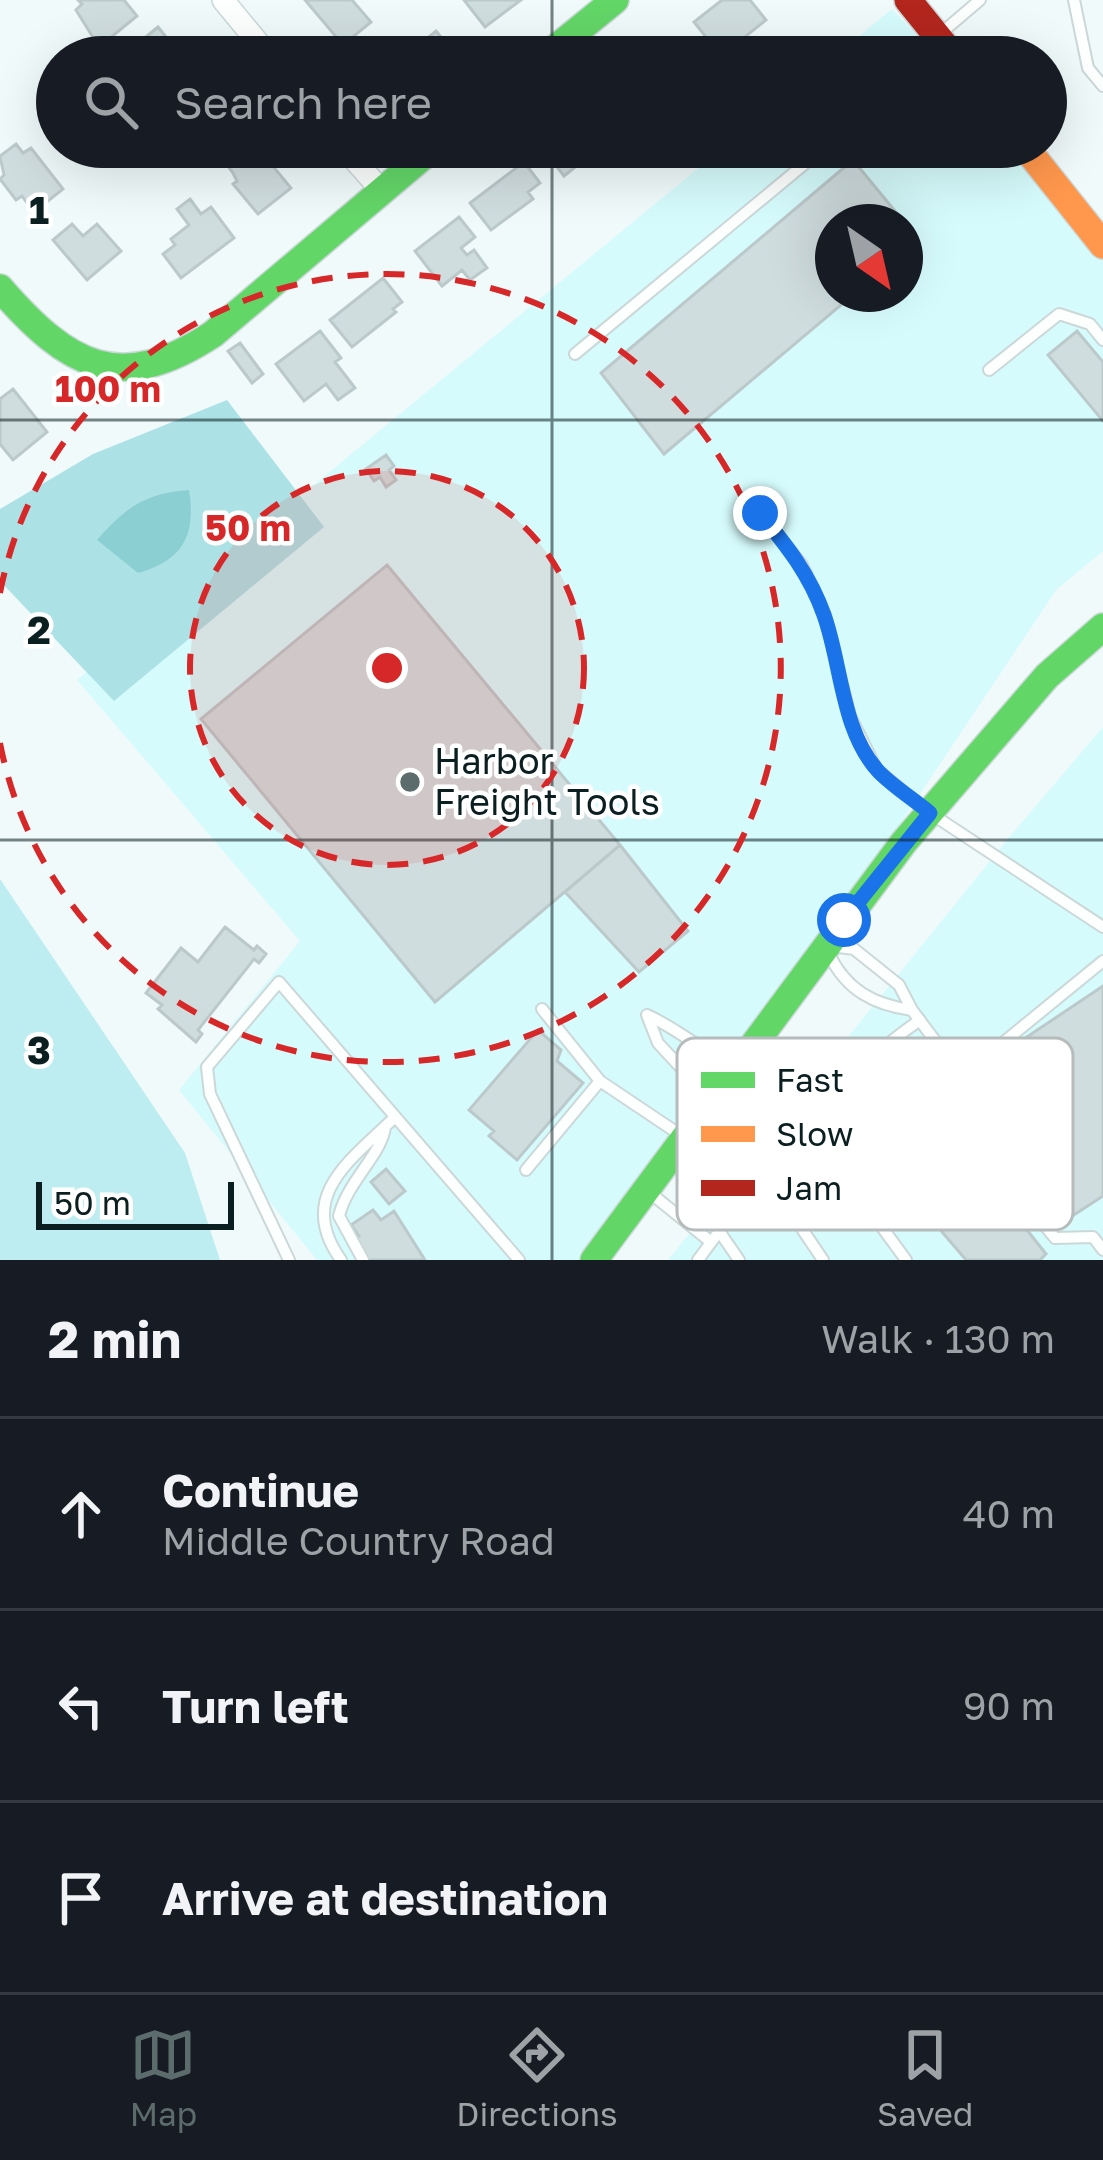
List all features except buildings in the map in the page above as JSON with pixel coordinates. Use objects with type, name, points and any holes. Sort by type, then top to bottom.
[{"type":"street","points":[[223,0],[253,36]]},
{"type":"street","points":[[571,36],[615,0]]},
{"type":"street","points":[[908,0],[935,36]]},
{"type":"street","points":[[362,168],[381,190]]},
{"type":"street","points":[[0,288],[52,344],[80,359],[129,368],[165,362],[213,334],[408,168]]},
{"type":"street","points":[[1042,168],[1103,245]]},
{"type":"street","points":[[758,1038],[930,813],[1047,676],[1103,627]]},
{"type":"street","points":[[594,1260],[677,1149]]},
{"type":"lane","points":[[955,36],[980,0]]},
{"type":"lane","points":[[1074,0],[1088,68],[1103,86]]},
{"type":"lane","points":[[575,354],[800,168]]},
{"type":"lane","points":[[989,370],[1059,314],[1090,324],[1103,340]]},
{"type":"lane","points":[[760,513],[802,565],[817,598],[850,716],[877,770],[930,813],[1103,927]]},
{"type":"lane","points":[[825,946],[837,970],[856,991],[916,1015]]},
{"type":"lane","points":[[825,946],[854,949],[899,985],[933,1038]]},
{"type":"lane","points":[[1009,1038],[1103,961]]},
{"type":"lane","points":[[289,1260],[210,1094],[207,1067],[279,982],[517,1259]]},
{"type":"lane","points":[[542,1009],[600,1081],[677,1133]]},
{"type":"lane","points":[[677,1063],[658,1043],[647,1015],[688,1038]]},
{"type":"lane","points":[[890,1038],[916,1015]]},
{"type":"lane","points":[[526,1170],[600,1081]]},
{"type":"lane","points":[[340,1260],[322,1230],[325,1198],[350,1160],[394,1118]]},
{"type":"lane","points":[[363,1260],[338,1216],[343,1197],[383,1141],[385,1127]]},
{"type":"lane","points":[[646,1190],[677,1211]]},
{"type":"lane","points":[[705,1230],[739,1260]]},
{"type":"lane","points":[[698,1260],[721,1230]]},
{"type":"lane","points":[[803,1230],[823,1260]]},
{"type":"lane","points":[[884,1230],[906,1260]]},
{"type":"lane","points":[[1048,1230],[1055,1238],[1093,1237],[1103,1250]]},
{"type":"shaded area","points":[[892,9],[918,36],[859,36]]},
{"type":"shaded area","points":[[699,168],[1042,168],[1103,245],[1103,551],[1056,590],[757,1038],[677,1038],[677,1147],[593,1260],[317,1260],[179,1090],[300,941],[77,680]]},
{"type":"shaded area","points":[[227,400],[324,527],[114,701],[0,581],[0,509],[93,454]]},
{"type":"shaded area","points":[[189,490],[188,532],[176,553],[154,568],[138,573],[97,540],[137,504]]},
{"type":"shaded area","points":[[1103,727],[1103,1260],[668,1260],[692,1230],[1073,1230],[1073,1038],[847,1038]]},
{"type":"shaded area","points":[[0,879],[185,1153],[220,1260],[0,1260]]},
{"type":"traffic: fast","points":[[571,36],[615,0]]},
{"type":"traffic: fast","points":[[0,288],[72,353],[97,364],[150,364],[213,334],[409,168]]},
{"type":"traffic: fast","points":[[759,1038],[904,842],[1047,676],[1103,627]]},
{"type":"traffic: fast","points":[[594,1260],[677,1148]]},
{"type":"traffic: slow","points":[[1042,168],[1103,245]]},
{"type":"traffic: jam","points":[[908,0],[937,36]]},
{"type":"place","name":"Harbor Freight Tools","points":[[410,782]]},
{"type":"route","points":[[760,513],[802,565],[824,615],[862,744],[877,770],[930,813],[844,920]]}]
